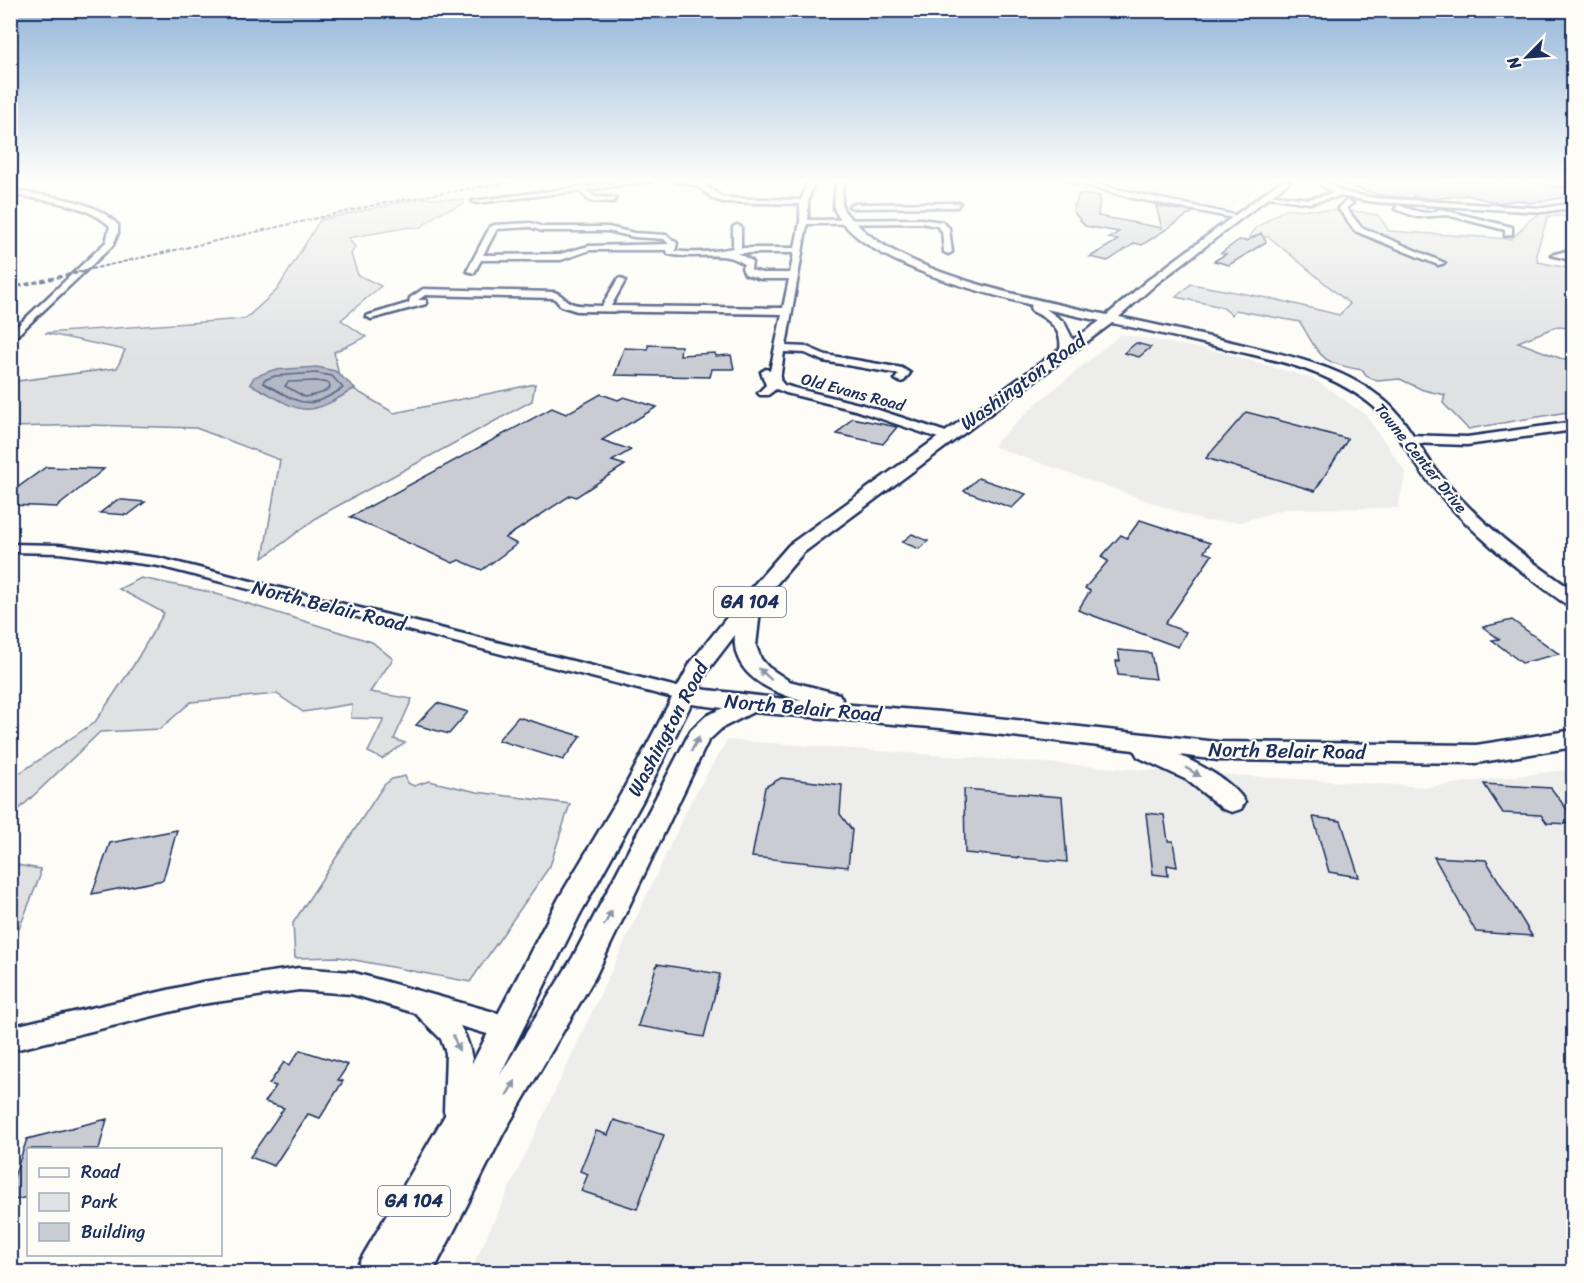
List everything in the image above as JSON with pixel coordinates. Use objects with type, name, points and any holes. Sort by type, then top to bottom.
[{"type":"main road","points":[[871,241],[897,257],[953,279],[1020,298],[1117,306]]},
{"type":"main road","points":[[883,241],[923,262],[998,288],[1066,306],[1117,306]]},
{"type":"main road","name":"Washington Road","points":[[374,1272],[456,1129],[569,907],[630,800],[699,667],[752,599],[796,549],[1092,332],[1117,306],[1206,241]]},
{"type":"main road","points":[[1020,298],[1057,320],[1065,332],[1066,351]]},
{"type":"main road","name":"Towne Center Drive","points":[[1117,306],[1152,328],[1291,361],[1347,381],[1384,408],[1408,439],[1424,465],[1472,521],[1515,558],[1574,602]]},
{"type":"main road","points":[[1092,332],[1152,328]]},
{"type":"main road","points":[[752,599],[746,649],[762,675],[789,691],[940,720]]},
{"type":"main road","name":"North Belair Road","points":[[685,695],[750,704],[940,720],[1120,742],[1218,751],[1476,754],[1574,738]]},
{"type":"main road","name":"Washington Road","points":[[413,1272],[492,1120],[584,967],[699,736],[714,722],[750,704]]},
{"type":"main road","points":[[1120,742],[1160,756],[1196,773],[1232,802]]},
{"type":"street","points":[[10,339],[111,241]]},
{"type":"street","points":[[471,272],[487,241]]},
{"type":"street","points":[[671,241],[673,243],[671,252],[680,255],[736,256],[749,263],[746,268],[748,272],[760,276],[794,276]]},
{"type":"street","points":[[737,241],[737,251]]},
{"type":"street","name":"Old Evans Road","points":[[801,241],[774,380],[780,387],[859,407],[948,437]]},
{"type":"street","points":[[947,241],[948,252]]},
{"type":"street","points":[[1387,241],[1441,263]]},
{"type":"street","points":[[478,258],[561,257],[589,248],[672,247]]},
{"type":"street","points":[[722,251],[799,250]]},
{"type":"street","points":[[1574,251],[1555,255],[1574,259]]},
{"type":"street","points":[[605,308],[621,281]]},
{"type":"street","points":[[371,316],[455,293],[554,295],[570,306],[605,308],[787,311]]},
{"type":"street","points":[[764,393],[772,386],[767,380],[766,367],[778,353],[807,350],[823,358],[901,375]]},
{"type":"street","points":[[1408,439],[1467,441],[1574,426]]},
{"type":"street","name":"North Belair Road","points":[[10,548],[59,549],[159,562],[685,695]]},
{"type":"street","points":[[10,1039],[202,993],[299,979],[351,983],[508,1028]]},
{"type":"street","points":[[418,1001],[443,1020],[457,1039],[461,1057],[456,1129]]},
{"type":"shaded area","points":[[1121,334],[1225,353],[1314,379],[1365,414],[1406,473],[1398,508],[1284,509],[1242,522],[1204,521],[992,446],[1035,405]]},
{"type":"shaded area","points":[[727,740],[1116,768],[1428,787],[1573,769],[1573,1272],[470,1272],[690,803]]},
{"type":"green space","points":[[307,241],[350,241],[355,247],[351,254],[358,275],[381,286],[341,320],[366,337],[334,352],[340,381],[394,413],[535,384],[532,401],[319,516],[263,558],[280,460],[196,428],[88,425],[11,427],[10,382],[117,368],[125,350],[45,333],[245,319],[277,290]]},
{"type":"green space","points":[[1274,241],[1540,241],[1536,254],[1538,262],[1573,269],[1573,328],[1556,327],[1518,342],[1573,363],[1573,411],[1468,429],[1443,403],[1445,395],[1423,390],[1400,379],[1377,381],[1366,376],[1362,370],[1330,361],[1318,351],[1300,322],[1235,310],[1232,315],[1222,307],[1176,297],[1191,284],[1278,300],[1339,315],[1350,304]]},
{"type":"green space","points":[[141,578],[210,592],[372,642],[393,659],[370,692],[412,699],[394,739],[405,743],[382,759],[368,752],[384,719],[351,718],[352,704],[303,712],[277,694],[191,702],[160,729],[100,732],[11,817],[11,779],[95,722],[133,666],[164,613],[119,589]]},
{"type":"green space","points":[[405,776],[408,783],[414,786],[429,781],[477,792],[570,804],[550,866],[470,982],[339,957],[295,958],[293,923],[384,785],[392,779]]},
{"type":"green space","points":[[11,864],[40,869],[40,876],[11,949]]},
{"type":"water","points":[[317,367],[335,371],[355,388],[324,406],[302,409],[281,401],[250,384],[254,377],[273,370]]},
{"type":"building","points":[[1117,241],[1148,241],[1142,245],[1135,243],[1108,261],[1090,257]]},
{"type":"building","points":[[1238,241],[1266,242],[1229,265],[1214,261],[1226,254],[1221,253]]},
{"type":"building","points":[[1136,343],[1151,347],[1139,357],[1124,353]]},
{"type":"building","points":[[648,345],[681,346],[680,355],[715,353],[716,356],[731,355],[734,369],[712,369],[710,377],[615,375],[624,348],[648,349]]},
{"type":"building","points":[[601,394],[618,400],[624,397],[657,407],[602,440],[631,450],[612,461],[625,465],[576,497],[571,495],[505,538],[517,544],[482,570],[459,560],[453,563],[350,517],[552,408],[566,414]]},
{"type":"building","points":[[1246,412],[1348,439],[1315,491],[1206,458]]},
{"type":"building","points":[[852,418],[897,427],[883,444],[837,434]]},
{"type":"building","points":[[46,467],[104,469],[57,507],[10,505],[10,493]]},
{"type":"building","points":[[978,478],[1026,494],[1012,508],[964,491]]},
{"type":"building","points":[[117,500],[145,502],[128,515],[100,513]]},
{"type":"building","points":[[1140,520],[1210,543],[1204,552],[1212,555],[1165,624],[1186,632],[1178,647],[1078,610],[1090,591],[1085,588],[1108,561],[1101,557],[1121,535],[1127,538]]},
{"type":"building","points":[[912,534],[928,541],[919,549],[902,542]]},
{"type":"building","points":[[1512,620],[1559,654],[1522,663],[1492,640],[1499,639],[1483,627]]},
{"type":"building","points":[[1118,650],[1151,653],[1156,679],[1118,675],[1116,661],[1120,661]]},
{"type":"building","points":[[437,703],[468,712],[449,734],[416,725]]},
{"type":"building","points":[[518,717],[581,736],[563,760],[498,740]]},
{"type":"building","points":[[781,778],[842,785],[840,814],[852,830],[848,867],[752,857],[765,787]]},
{"type":"building","points":[[1484,784],[1551,788],[1574,819],[1574,824],[1547,823],[1541,815],[1503,813]]},
{"type":"building","points":[[964,789],[1062,797],[1067,862],[965,853]]},
{"type":"building","points":[[1146,813],[1164,815],[1168,841],[1173,841],[1177,867],[1167,865],[1168,876],[1153,874]]},
{"type":"building","points":[[1313,817],[1341,821],[1359,877],[1329,872]]},
{"type":"building","points":[[177,830],[163,880],[92,894],[110,843]]},
{"type":"building","points":[[1434,857],[1486,860],[1532,936],[1476,932]]},
{"type":"building","points":[[657,964],[720,974],[704,1037],[638,1026]]},
{"type":"building","points":[[300,1050],[348,1065],[338,1080],[343,1081],[320,1118],[308,1114],[274,1166],[250,1157],[284,1108],[265,1102],[276,1086],[269,1084],[284,1062],[289,1066]]},
{"type":"building","points":[[107,1119],[99,1148],[27,1148],[27,1197],[10,1201],[10,1189],[27,1139]]},
{"type":"building","points":[[614,1120],[664,1135],[637,1209],[581,1191],[588,1174],[580,1171],[596,1131],[608,1135]]},
{"type":"railway","points":[[78,272],[216,241]]},
{"type":"railway","points":[[10,288],[85,271]]}]
